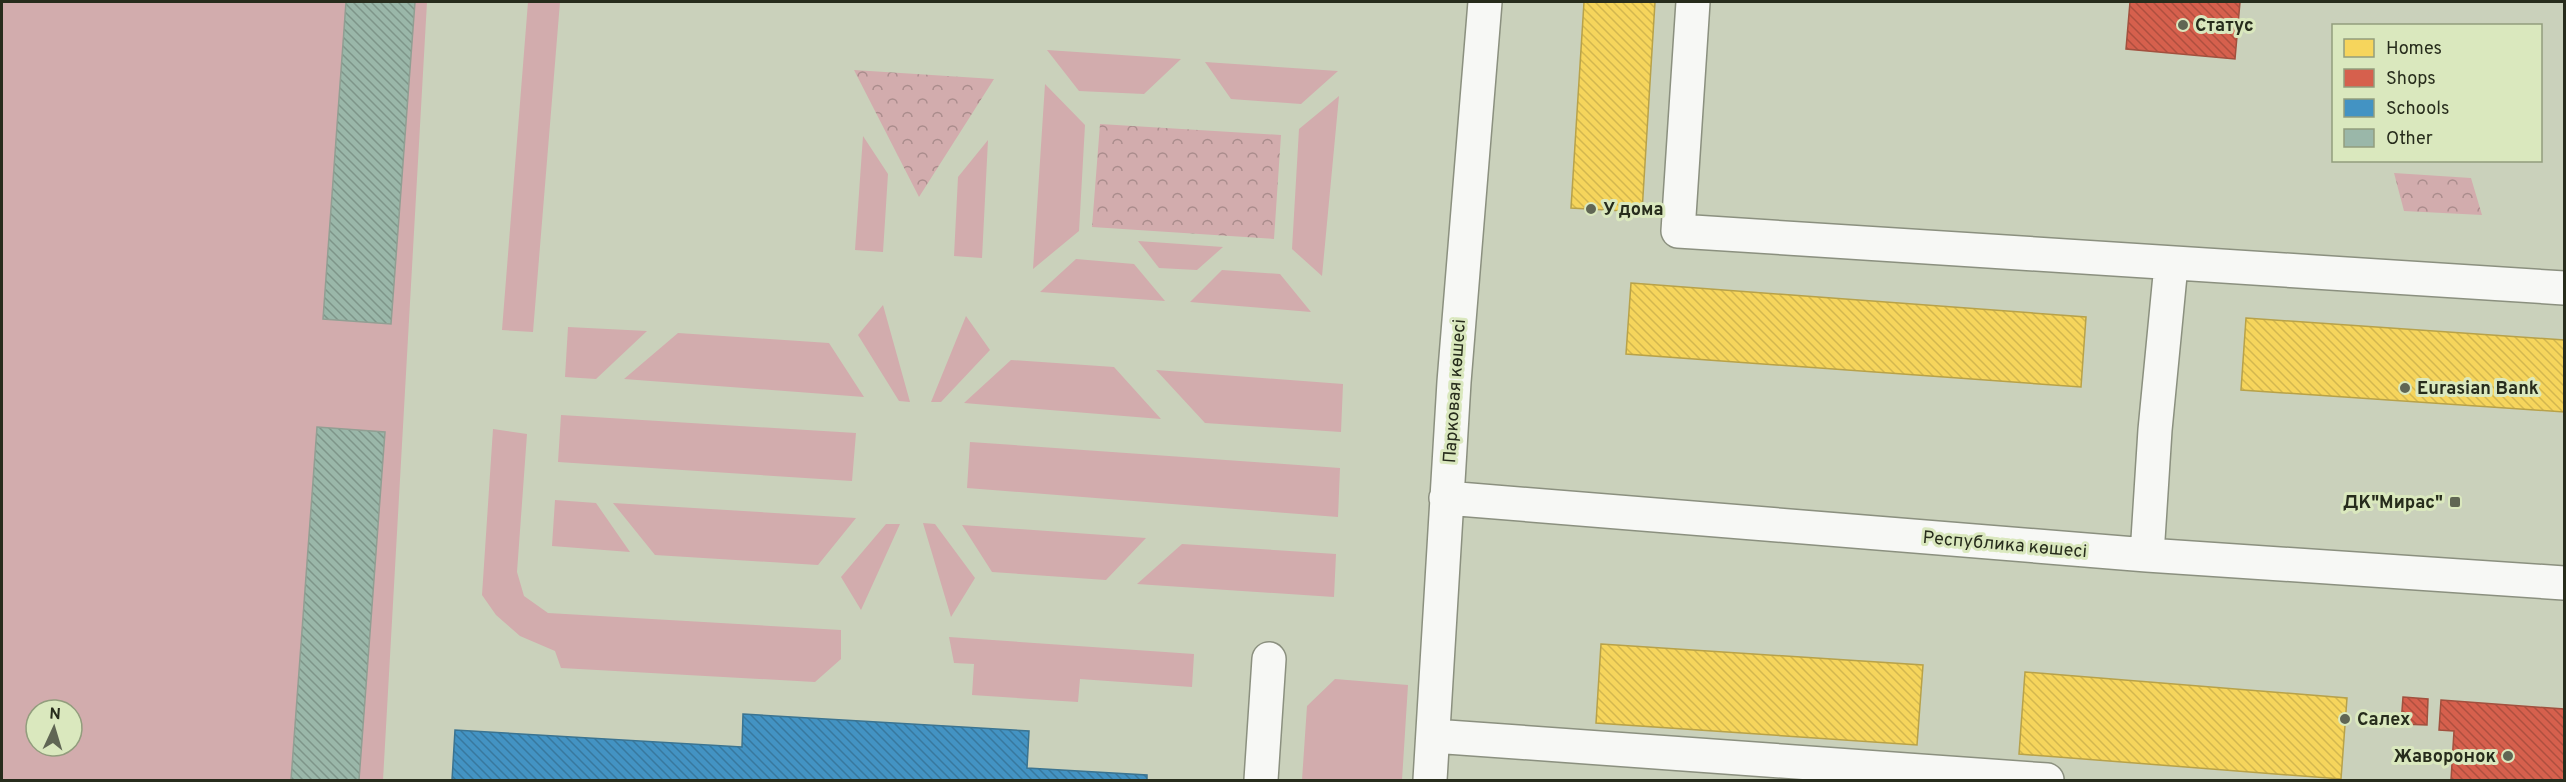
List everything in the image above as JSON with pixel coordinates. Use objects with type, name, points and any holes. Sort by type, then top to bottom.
[{"type":"street","name":"Парковая көшесі","points":[[1430,780],[1446,498],[1485,2]]},
{"type":"street","points":[[1693,2],[1678,231],[2171,265],[2565,288]]},
{"type":"street","points":[[2147,555],[2155,430],[2171,265]]},
{"type":"street","name":"Республика көшесі","points":[[1446,498],[2147,555],[2565,583]]},
{"type":"street","points":[[1261,780],[1269,659]]},
{"type":"street","points":[[1433,736],[1636,767],[2034,780]]},
{"type":"green space","points":[[2,2],[427,2],[383,780],[2,780]]},
{"type":"green space","points":[[528,2],[560,2],[533,332],[502,330]]},
{"type":"green space","points":[[1047,50],[1181,59],[1144,94],[1079,91]]},
{"type":"green space","points":[[1205,62],[1338,71],[1301,104],[1231,99]]},
{"type":"green space","points":[[854,70],[994,79],[919,197]]},
{"type":"green space","points":[[1045,84],[1085,125],[1079,231],[1033,269]]},
{"type":"green space","points":[[1339,96],[1322,276],[1292,249],[1299,129]]},
{"type":"green space","points":[[1100,124],[1281,135],[1274,239],[1092,227]]},
{"type":"green space","points":[[863,136],[888,174],[883,252],[855,250]]},
{"type":"green space","points":[[988,140],[982,258],[954,256],[958,177]]},
{"type":"green space","points":[[2394,173],[2471,178],[2482,215],[2404,211]]},
{"type":"green space","points":[[1138,241],[1223,247],[1197,270],[1159,268]]},
{"type":"green space","points":[[1076,259],[1134,264],[1165,301],[1040,292]]},
{"type":"green space","points":[[1222,270],[1280,274],[1311,312],[1190,302]]},
{"type":"green space","points":[[883,305],[910,402],[899,401],[858,335]]},
{"type":"green space","points":[[966,316],[990,350],[941,402],[931,402]]},
{"type":"green space","points":[[568,327],[647,331],[596,379],[565,377]]},
{"type":"green space","points":[[678,333],[829,343],[864,397],[624,379]]},
{"type":"green space","points":[[1011,360],[1114,367],[1161,419],[964,403]]},
{"type":"green space","points":[[1156,370],[1343,384],[1341,432],[1205,423]]},
{"type":"green space","points":[[561,415],[856,433],[852,481],[558,462]]},
{"type":"green space","points":[[493,429],[527,434],[517,572],[524,596],[548,613],[841,630],[841,659],[815,682],[561,668],[555,651],[520,636],[496,615],[482,595]]},
{"type":"green space","points":[[970,442],[1340,468],[1338,517],[967,488]]},
{"type":"green space","points":[[555,500],[596,503],[630,552],[552,546]]},
{"type":"green space","points":[[613,503],[856,518],[818,565],[655,555]]},
{"type":"green space","points":[[923,523],[935,524],[975,578],[951,617]]},
{"type":"green space","points":[[886,524],[900,524],[861,610],[841,577]]},
{"type":"green space","points":[[962,525],[1146,538],[1106,580],[992,572]]},
{"type":"green space","points":[[1182,544],[1336,554],[1334,597],[1137,584]]},
{"type":"green space","points":[[949,637],[1194,654],[1192,687],[1080,679],[1078,702],[972,695],[974,664],[954,663]]},
{"type":"green space","points":[[1335,679],[1408,685],[1402,780],[1302,780],[1307,706]]},
{"type":"building: Homes","points":[[1584,2],[1655,2],[1642,212],[1571,208]]},
{"type":"building: Homes","points":[[1631,283],[2086,317],[2081,387],[1626,354]]},
{"type":"building: Homes","points":[[2246,318],[2564,340],[2564,412],[2241,390]]},
{"type":"building: Homes","points":[[1601,644],[1923,665],[1917,745],[1596,723]]},
{"type":"building: Homes","points":[[2025,672],[2347,698],[2341,779],[2019,754]]},
{"type":"building: Shops","name":"Статус","points":[[2130,2],[2240,2],[2235,59],[2126,49]]},
{"type":"building: Shops","points":[[2403,697],[2428,699],[2427,725],[2401,724]]},
{"type":"building: Shops","name":"Жаворонок","points":[[2441,700],[2564,709],[2564,780],[2451,780],[2454,731],[2439,730]]},
{"type":"building: Schools","points":[[743,714],[1029,731],[1027,768],[1147,775],[1147,780],[452,780],[455,730],[742,747]]},
{"type":"building: Other","points":[[346,2],[415,2],[391,324],[323,319]]},
{"type":"building: Other","points":[[317,427],[385,432],[359,780],[291,780]]},
{"type":"place","name":"Статус","points":[[2183,25]]},
{"type":"place","name":"У дома","points":[[1591,209]]},
{"type":"place","name":"Eurasian Bank","points":[[2405,388]]},
{"type":"place","name":"ДК\"Мирас\"","points":[[2455,502]]},
{"type":"place","name":"Салех","points":[[2345,719]]},
{"type":"place","name":"Жаворонок","points":[[2508,756]]}]
